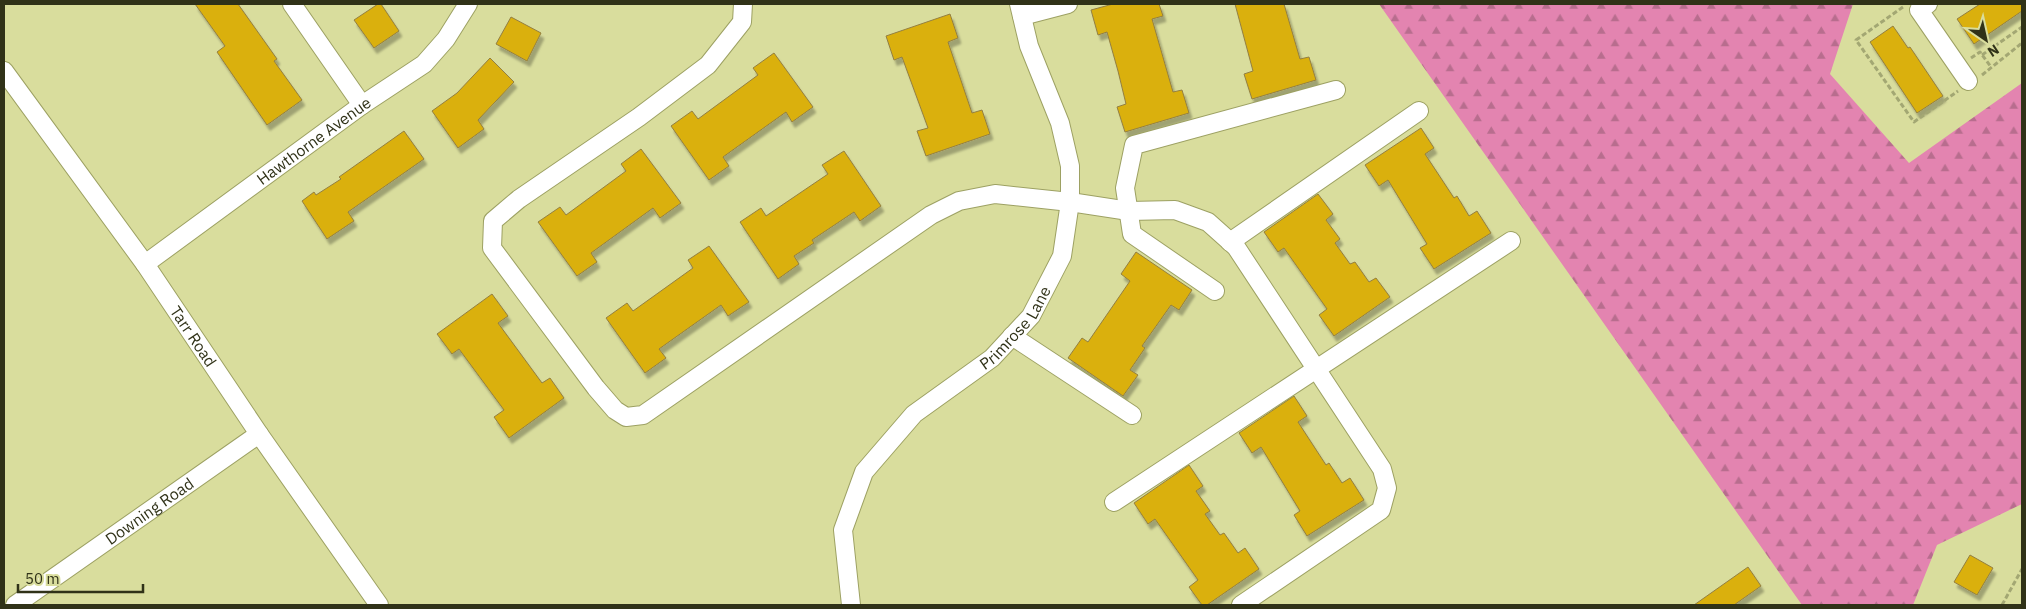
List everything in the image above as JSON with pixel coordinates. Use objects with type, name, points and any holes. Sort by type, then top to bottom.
[{"type":"street","points":[[292,4],[362,106]]},
{"type":"street","name":"Hawthorne Avenue","points":[[145,264],[362,106],[424,64],[446,39],[468,4]]},
{"type":"street","points":[[743,4],[742,22],[708,65],[639,117],[519,199],[493,221],[492,248],[596,388],[615,410],[626,417],[644,415],[931,215],[959,201],[995,194],[1070,202],[1128,212],[1175,210],[1208,222],[1236,247],[1382,469],[1388,488],[1381,510],[1242,605]]},
{"type":"street","points":[[1020,10],[1068,4]]},
{"type":"street","points":[[1919,9],[1969,83]]},
{"type":"street","name":"Primrose Lane","points":[[851,605],[843,530],[864,472],[914,414],[992,358],[1031,316],[1062,256],[1070,202],[1070,166],[1060,123],[1030,46],[1020,10]]},
{"type":"street","name":"Tarr Road","points":[[4,72],[145,264],[259,434],[380,605]]},
{"type":"street","points":[[1215,291],[1132,234],[1125,188],[1134,145],[1336,90]]},
{"type":"street","points":[[1230,242],[1419,111]]},
{"type":"street","points":[[1114,502],[1510,241]]},
{"type":"street","points":[[1012,336],[1132,415]]},
{"type":"street","name":"Downing Road","points":[[15,605],[259,434]]},
{"type":"path","points":[[1919,9],[1905,6],[1856,40],[1914,122],[2022,43]]},
{"type":"path","points":[[1982,55],[2022,27]]},
{"type":"path","points":[[2002,605],[2022,569]]},
{"type":"green space","points":[[1379,4],[1853,4],[1830,74],[1909,163],[2022,83],[2022,504],[1937,545],[1913,605],[1802,605]]},
{"type":"building","points":[[195,4],[238,4],[277,59],[274,61],[302,100],[267,125],[217,52],[225,46]]},
{"type":"building","points":[[378,4],[381,4],[399,31],[374,48],[354,20]]},
{"type":"building","points":[[1113,4],[1159,4],[1163,16],[1152,19],[1173,92],[1182,90],[1189,113],[1125,132],[1117,107],[1126,104],[1118,71],[1107,32],[1098,35],[1091,10]]},
{"type":"building","points":[[1235,4],[1284,4],[1300,59],[1309,57],[1316,80],[1252,99],[1244,74],[1253,71]]},
{"type":"building","points":[[1980,4],[2022,4],[2022,11],[1974,44],[1957,19]]},
{"type":"building","points":[[950,14],[958,38],[948,42],[972,113],[982,110],[990,134],[926,156],[917,131],[928,128],[902,57],[894,60],[886,36]]},
{"type":"building","points":[[511,17],[541,33],[527,61],[496,44]]},
{"type":"building","points":[[1893,26],[1908,48],[1910,47],[1943,96],[1917,113],[1870,42]]},
{"type":"building","points":[[774,53],[813,107],[792,122],[786,112],[723,157],[729,166],[709,180],[671,126],[692,111],[698,119],[758,75],[753,68]]},
{"type":"building","points":[[490,58],[514,82],[478,120],[484,129],[458,148],[432,111],[457,93]]},
{"type":"building","points":[[1421,128],[1434,148],[1425,154],[1454,198],[1457,196],[1469,216],[1477,211],[1491,233],[1434,269],[1420,248],[1427,244],[1388,180],[1379,186],[1365,165]]},
{"type":"building","points":[[404,131],[424,159],[348,212],[354,221],[327,239],[302,201],[314,192],[316,195],[341,179],[339,177]]},
{"type":"building","points":[[641,149],[681,203],[660,218],[653,208],[591,253],[597,262],[577,276],[538,222],[560,207],[566,215],[626,171],[621,164]]},
{"type":"building","points":[[844,151],[881,206],[860,221],[854,212],[812,240],[814,243],[794,256],[799,264],[778,279],[740,222],[761,208],[766,216],[828,174],[822,165]]},
{"type":"building","points":[[1318,194],[1333,214],[1326,220],[1340,239],[1335,243],[1350,264],[1355,262],[1369,282],[1376,278],[1390,297],[1334,336],[1319,315],[1327,309],[1284,248],[1278,252],[1264,232]]},
{"type":"building","points":[[709,246],[749,302],[728,316],[721,305],[659,349],[666,358],[645,373],[606,318],[627,303],[633,311],[693,268],[688,260]]},
{"type":"building","points":[[1136,252],[1192,290],[1179,310],[1171,305],[1142,346],[1145,348],[1130,370],[1138,375],[1123,396],[1068,358],[1082,338],[1088,342],[1130,281],[1121,274]]},
{"type":"building","points":[[492,294],[508,316],[498,323],[542,383],[550,378],[564,398],[509,438],[494,417],[504,410],[459,349],[452,354],[437,334]]},
{"type":"building","points":[[1294,396],[1307,416],[1298,422],[1326,465],[1329,463],[1342,483],[1350,478],[1364,500],[1307,536],[1294,515],[1300,511],[1261,447],[1252,453],[1239,433]]},
{"type":"building","points":[[1189,465],[1203,486],[1196,491],[1210,511],[1205,514],[1220,535],[1224,533],[1238,553],[1245,548],[1259,569],[1207,605],[1202,605],[1189,587],[1198,580],[1155,519],[1148,524],[1134,503]]},
{"type":"building","points":[[1970,555],[1993,568],[1977,595],[1954,582]]},
{"type":"building","points":[[1748,567],[1761,586],[1734,605],[1694,605]]}]
